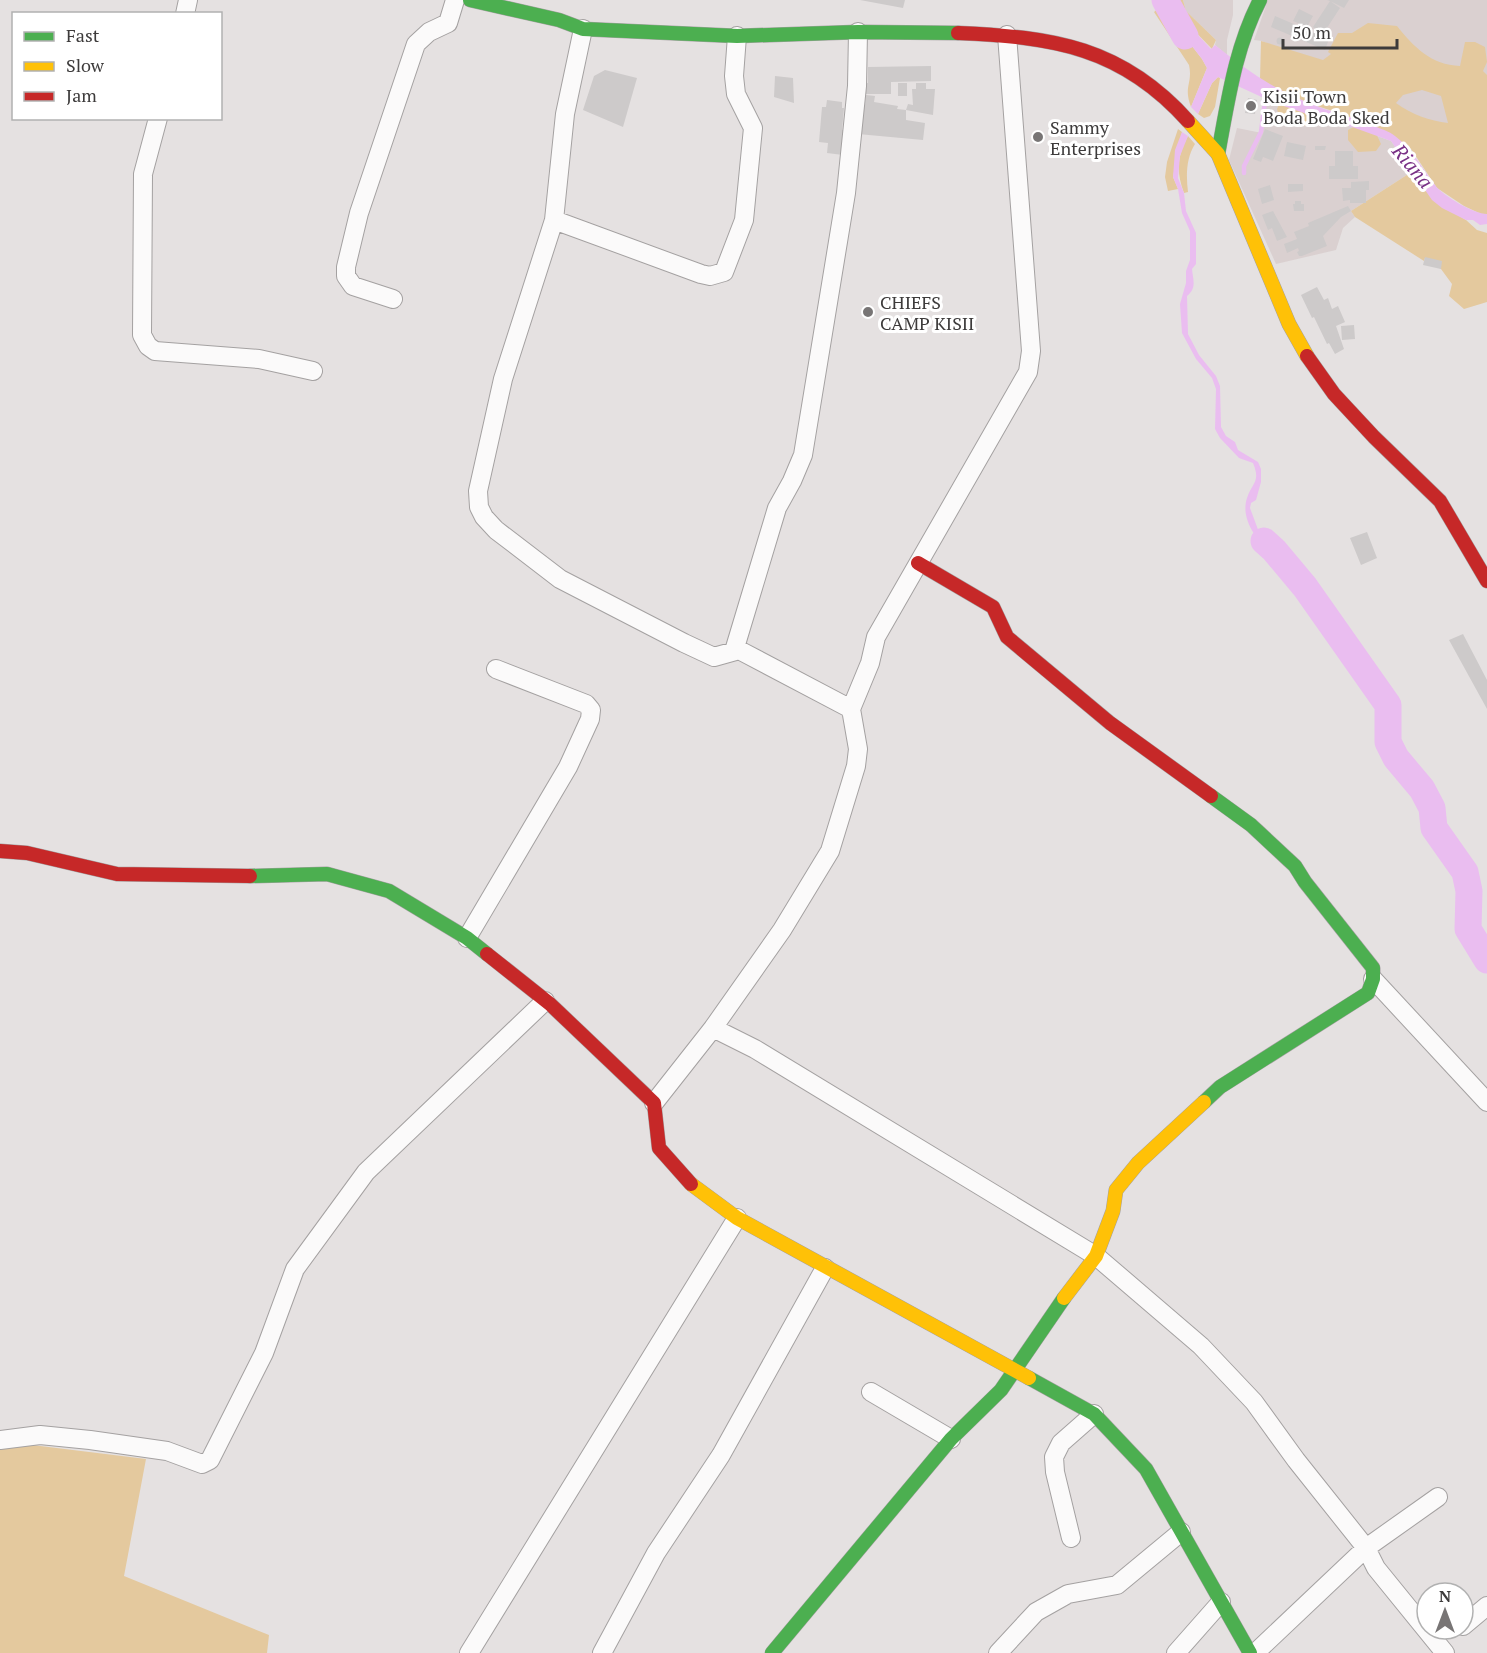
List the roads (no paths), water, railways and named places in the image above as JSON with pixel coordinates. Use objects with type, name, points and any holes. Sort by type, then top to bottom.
[{"type":"main road","points":[[470,0],[559,20],[583,29],[736,36],[858,45],[1007,35],[1053,41],[1084,49],[1110,60],[1145,81],[1175,106],[1218,154],[1289,324],[1308,358],[1334,394],[1374,437],[1440,501],[1487,580]]},
{"type":"main road","points":[[1218,154],[1251,5]]},
{"type":"main road","points":[[772,1653],[951,1439],[1001,1390],[1057,1307],[1096,1256],[1113,1211],[1116,1190],[1138,1163],[1221,1087],[1368,993],[1373,979],[1373,968],[1295,866],[1251,825],[1110,723],[1007,637],[993,607],[918,563]]},
{"type":"main road","points":[[0,851],[27,853],[117,874],[272,876],[327,874],[389,891],[467,938],[545,1001],[654,1103],[659,1148],[692,1184],[737,1218],[1094,1414],[1146,1469],[1250,1653]]},
{"type":"street","points":[[393,299],[353,285],[346,276],[346,267],[359,213],[416,44],[429,33],[448,23],[455,0]]},
{"type":"street","points":[[583,29],[564,114],[554,220],[503,379],[478,491],[479,507],[484,517],[496,530],[560,579],[714,657],[739,650],[851,709]]},
{"type":"street","points":[[654,1103],[713,1028],[782,930],[830,851],[856,765],[858,749],[851,709],[870,663],[876,637],[1028,372],[1031,351],[1007,35]]},
{"type":"street","points":[[554,220],[701,274],[710,276],[724,272],[744,220],[753,128],[736,94],[734,76],[736,36]]},
{"type":"street","points":[[734,651],[777,508],[803,455],[846,193],[857,86],[858,45]]},
{"type":"street","points":[[157,120],[143,174],[142,335],[148,346],[155,351],[259,359],[313,371]]},
{"type":"street","points":[[467,938],[568,767],[590,719],[591,710],[586,704],[496,669]]},
{"type":"street","points":[[1373,979],[1487,1102]]},
{"type":"street","points":[[0,1440],[40,1435],[167,1451],[202,1464],[210,1460],[264,1353],[295,1269],[366,1173],[545,1001]]},
{"type":"street","points":[[713,1028],[755,1049],[819,1090],[1096,1256],[1201,1346],[1254,1402],[1296,1460],[1366,1548],[1376,1568],[1442,1649]]},
{"type":"street","points":[[469,1653],[737,1218]]},
{"type":"street","points":[[602,1653],[656,1553],[721,1455],[825,1268]]},
{"type":"street","points":[[871,1392],[951,1439]]},
{"type":"street","points":[[1071,1539],[1055,1472],[1054,1457],[1061,1443],[1094,1414]]},
{"type":"street","points":[[1255,1653],[1366,1548],[1438,1497]]},
{"type":"street","points":[[999,1653],[1036,1612],[1068,1594],[1117,1584],[1181,1532]]},
{"type":"street","points":[[1176,1653],[1221,1602]]},
{"type":"street","points":[[1475,1616],[1487,1606]]},
{"type":"water","points":[[1171,1],[1183,19],[1211,49],[1215,45],[1260,78],[1283,91],[1393,134],[1407,147],[1439,189],[1467,208],[1487,214],[1487,224],[1480,225],[1473,220],[1466,220],[1442,208],[1432,200],[1391,141],[1330,119],[1275,103],[1218,77],[1212,83],[1198,114],[1191,107],[1207,68],[1161,6]]},
{"type":"water","points":[[1182,132],[1188,136],[1180,156],[1178,178],[1184,193],[1186,211],[1196,233],[1196,264],[1192,269],[1193,287],[1187,296],[1188,334],[1199,355],[1216,376],[1220,386],[1221,427],[1226,436],[1235,442],[1238,450],[1258,462],[1261,469],[1261,482],[1256,500],[1251,503],[1250,508],[1260,535],[1274,547],[1290,567],[1273,555],[1251,529],[1245,508],[1256,478],[1253,463],[1239,458],[1220,438],[1215,429],[1216,389],[1212,378],[1196,359],[1182,333],[1180,304],[1190,260],[1190,231],[1182,213],[1178,189],[1173,177],[1175,150]]},
{"type":"waterway","name":"Riana","points":[[1165,0],[1185,36]]},
{"type":"waterway","points":[[1244,173],[1244,166],[1261,132],[1266,93]]},
{"type":"waterway","points":[[1264,541],[1305,587],[1388,705],[1388,742],[1396,758],[1422,789],[1432,808],[1434,828],[1465,872],[1469,891],[1468,929],[1487,960]]},
{"type":"place","name":"Kisii Town Boda Boda Sked","points":[[1251,106]]},
{"type":"place","name":"Sammy Enterprises","points":[[1038,137]]},
{"type":"place","name":"CHIEFS CAMP KISII","points":[[868,312]]}]
